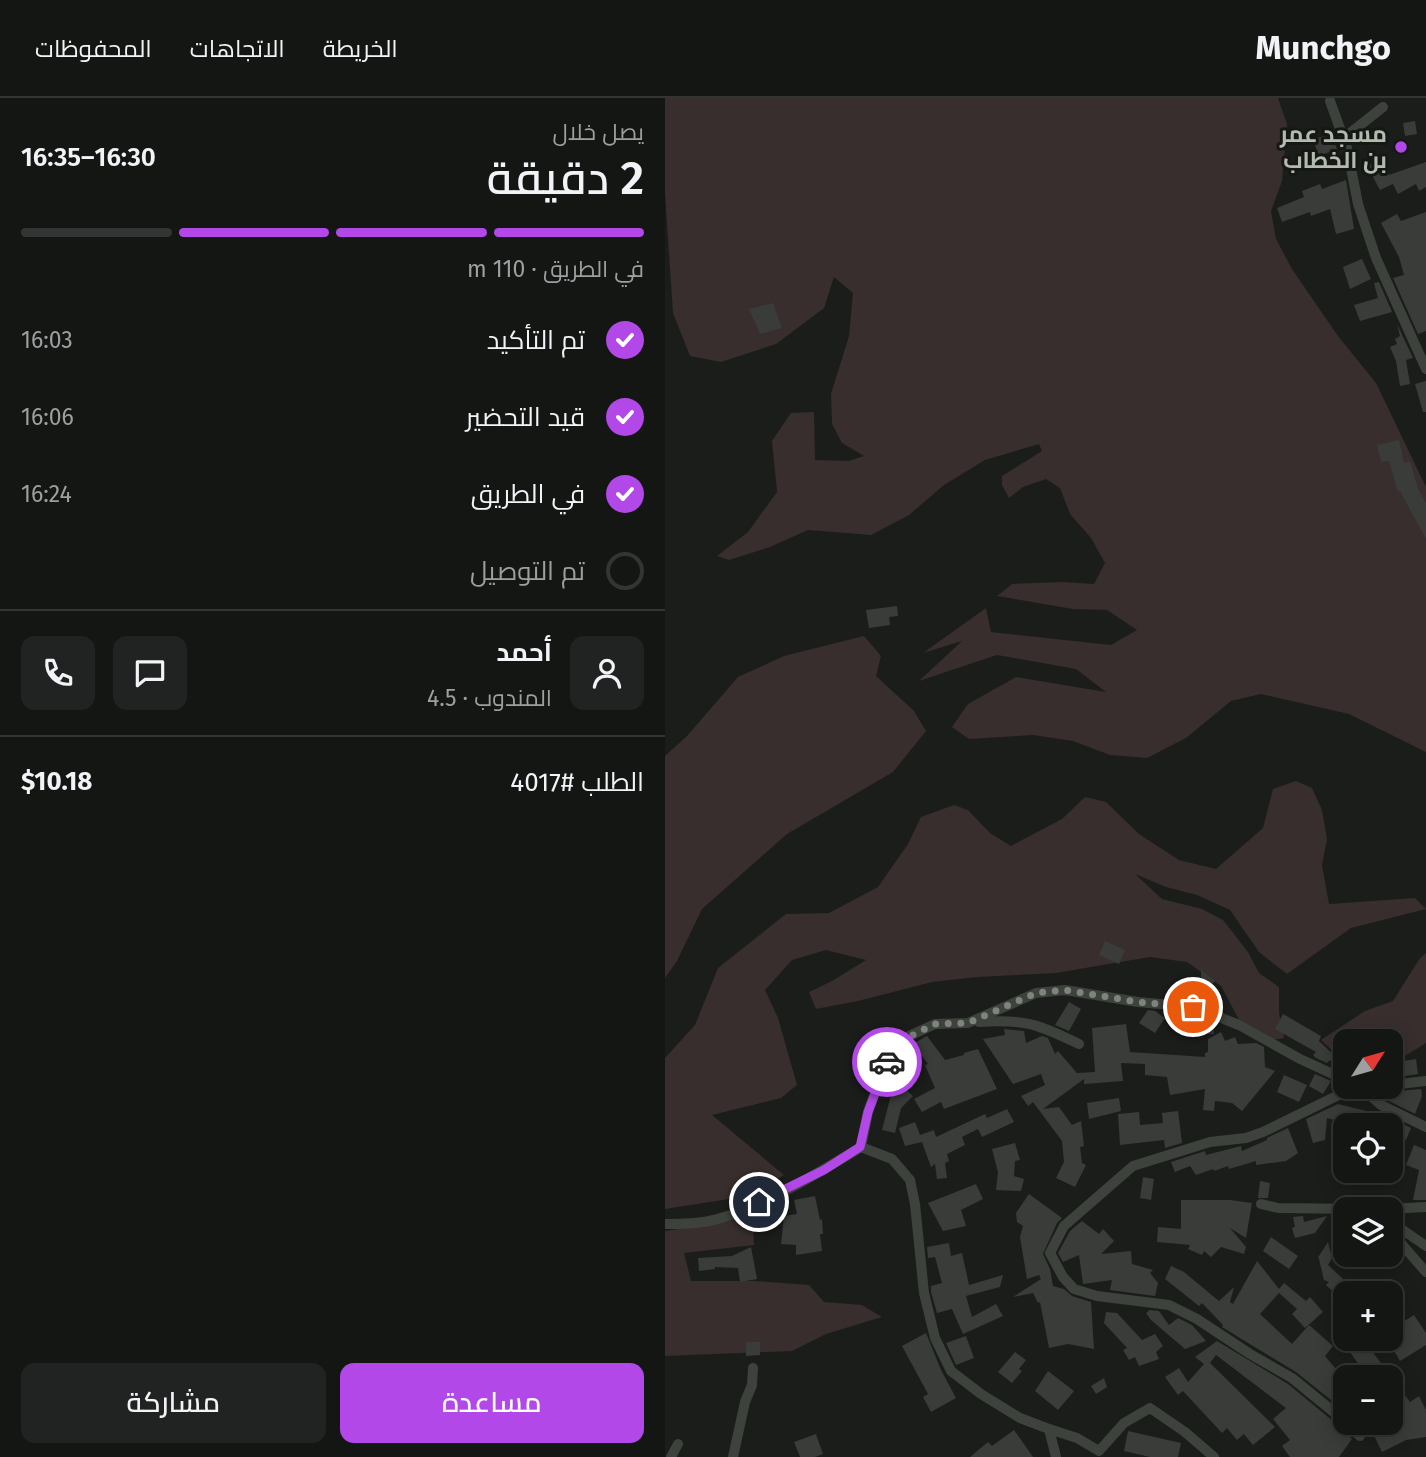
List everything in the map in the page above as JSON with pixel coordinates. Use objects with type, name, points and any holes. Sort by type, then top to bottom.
[{"type":"street","points":[[1330,101],[1344,138],[1358,204],[1376,258],[1426,369]]},
{"type":"street","points":[[1344,138],[1383,107]]},
{"type":"street","points":[[968,1023],[1036,993],[1065,990],[1138,1002],[1193,1007],[1239,1025],[1333,1074]]},
{"type":"street","points":[[665,1224],[709,1221],[740,1211],[824,1170],[860,1147],[868,1112],[885,1065],[909,1037],[935,1024],[1013,1020],[1038,1024],[1079,1044]]},
{"type":"street","points":[[1403,1084],[1426,1081]]},
{"type":"street","points":[[1333,1099],[1246,1138],[1210,1142],[1133,1166],[1064,1226],[1050,1253],[1063,1277],[1074,1289],[1097,1296],[1169,1305],[1197,1319],[1292,1378],[1333,1412]]},
{"type":"street","points":[[1373,1099],[1426,1127]]},
{"type":"street","points":[[860,1147],[892,1159],[909,1180],[915,1204],[924,1293],[935,1338],[951,1371],[981,1395],[1020,1418],[1077,1438],[1099,1451],[1124,1423],[1150,1408],[1185,1432],[1214,1457]]},
{"type":"street","points":[[1261,1204],[1278,1208],[1333,1209]]},
{"type":"street","points":[[1403,1209],[1426,1208]]},
{"type":"street","points":[[1403,1230],[1426,1246]]},
{"type":"street","points":[[1403,1246],[1426,1272]]},
{"type":"street","points":[[733,1457],[745,1402],[753,1385],[753,1368]]},
{"type":"street","points":[[1049,1429],[1056,1457]]},
{"type":"street","points":[[671,1457],[678,1444]]},
{"type":"shaded area","points":[[665,98],[1278,98],[1287,124],[1282,181],[1271,211],[1276,239],[1292,269],[1338,336],[1376,383],[1426,487],[1426,752],[1349,714],[1261,694],[1231,701],[1186,738],[1147,758],[1110,755],[1073,741],[1033,735],[969,739],[952,727],[968,704],[1016,677],[1106,692],[1076,669],[997,655],[919,681],[962,641],[923,653],[986,608],[991,632],[1111,645],[1137,630],[1107,610],[1073,609],[997,596],[1012,584],[1094,584],[1105,563],[1091,538],[1070,514],[1060,488],[1046,479],[1023,487],[1009,498],[1002,485],[1002,476],[1042,451],[1039,444],[985,460],[944,485],[909,515],[871,535],[808,530],[770,547],[729,560],[717,556],[748,532],[777,492],[772,441],[791,413],[814,412],[815,460],[849,461],[864,456],[842,443],[832,424],[831,394],[849,336],[853,293],[834,277],[824,308],[776,344],[721,362],[690,356],[673,313],[665,193]]},
{"type":"shaded area","points":[[864,636],[881,656],[876,676],[914,711],[926,731],[893,772],[787,834],[702,909],[677,961],[665,978],[665,756],[687,736],[738,677],[784,656]]},
{"type":"shaded area","points":[[1296,781],[1312,788],[1322,810],[1327,839],[1322,865],[1329,904],[1415,898],[1426,909],[1351,928],[1287,974],[1259,952],[1230,910],[1197,895],[1166,887],[1135,874],[1162,899],[1202,909],[1223,920],[1248,952],[1259,973],[1279,987],[1279,1013],[1284,1038],[1272,1040],[1244,1029],[1221,986],[1187,962],[1150,957],[1056,973],[932,982],[816,1009],[809,992],[866,960],[826,950],[792,960],[765,990],[778,1018],[797,1085],[781,1098],[712,1115],[784,1175],[748,1196],[665,1209],[665,1058],[695,1025],[718,968],[786,914],[829,913],[878,887],[908,844],[921,817],[954,805],[968,810],[990,833],[1011,846],[1062,819],[1085,797],[1106,802],[1139,834],[1179,860],[1216,869],[1263,828],[1273,789]]},
{"type":"shaded area","points":[[1426,953],[1426,1043],[1403,1057],[1403,1029],[1338,1029],[1365,1011],[1393,1001],[1420,958]]},
{"type":"shaded area","points":[[1333,1032],[1333,1051],[1321,1040]]},
{"type":"shaded area","points":[[753,1217],[754,1245],[684,1253],[691,1281],[755,1281],[809,1285],[824,1302],[862,1305],[882,1317],[826,1334],[792,1351],[665,1356],[665,1231]]},
{"type":"building","points":[[1415,121],[1417,134],[1405,136],[1403,123]]},
{"type":"building","points":[[1331,133],[1337,149],[1319,156],[1313,140]]},
{"type":"building","points":[[1381,159],[1389,175],[1426,162],[1426,187],[1419,191],[1416,184],[1398,194],[1393,184],[1380,190],[1367,166]]},
{"type":"building","points":[[1346,180],[1354,229],[1336,234],[1330,209],[1311,216],[1310,212],[1282,222],[1277,208],[1304,197],[1302,191],[1320,184],[1322,189]]},
{"type":"building","points":[[1426,212],[1426,331],[1418,334],[1393,278],[1404,275],[1399,257],[1381,223],[1397,214],[1401,221]]},
{"type":"building","points":[[1362,259],[1371,279],[1350,289],[1343,267]]},
{"type":"building","points":[[1379,282],[1392,312],[1360,321],[1354,305],[1378,298],[1374,283]]},
{"type":"building","points":[[773,303],[782,328],[760,334],[749,309]]},
{"type":"building","points":[[1397,324],[1413,358],[1406,360],[1410,384],[1400,386],[1396,361],[1390,347],[1397,344],[1395,339],[1400,336]]},
{"type":"building","points":[[1426,381],[1426,412],[1423,412],[1415,384]]},
{"type":"building","points":[[1399,440],[1404,463],[1410,461],[1418,489],[1426,503],[1426,539],[1400,491],[1398,492],[1389,461],[1381,462],[1377,445]]},
{"type":"building","points":[[897,606],[898,616],[889,617],[890,625],[869,628],[866,610]]},
{"type":"building","points":[[1105,941],[1125,950],[1119,964],[1099,955]]},
{"type":"building","points":[[1201,970],[1215,981],[1202,998]]},
{"type":"building","points":[[1069,1002],[1081,1009],[1069,1031],[1055,1025]]},
{"type":"building","points":[[1148,1010],[1165,1018],[1155,1033],[1139,1023]]},
{"type":"building","points":[[1283,1014],[1321,1036],[1319,1041],[1333,1054],[1333,1062],[1330,1060],[1327,1063],[1316,1058],[1313,1055],[1316,1052],[1275,1029]]},
{"type":"building","points":[[1203,1019],[1214,1023],[1214,1034],[1204,1034]]},
{"type":"building","points":[[1126,1024],[1130,1052],[1205,1057],[1208,1052],[1208,1039],[1221,1032],[1225,1041],[1235,1037],[1238,1044],[1256,1043],[1264,1047],[1265,1067],[1275,1071],[1242,1111],[1232,1103],[1215,1101],[1214,1111],[1203,1110],[1205,1089],[1170,1095],[1167,1077],[1145,1075],[1145,1064],[1121,1063],[1123,1081],[1084,1084],[1084,1079],[1043,1109],[1059,1107],[1072,1125],[1081,1121],[1084,1146],[1080,1147],[1082,1163],[1086,1165],[1075,1187],[1056,1178],[1064,1162],[1062,1141],[1033,1102],[1028,1106],[1021,1096],[1045,1085],[1041,1074],[1013,1084],[983,1039],[1005,1035],[1004,1029],[1024,1031],[1026,1043],[1042,1036],[1048,1038],[1055,1054],[1058,1051],[1077,1073],[1095,1072],[1092,1028]]},
{"type":"building","points":[[927,1036],[945,1060],[978,1049],[997,1089],[944,1109],[941,1102],[922,1112],[914,1099],[935,1088],[925,1065],[928,1064],[913,1044]]},
{"type":"building","points":[[1416,1059],[1418,1074],[1405,1076],[1403,1061]]},
{"type":"building","points":[[1315,1074],[1331,1081],[1323,1094],[1309,1086]]},
{"type":"building","points":[[1284,1075],[1307,1085],[1299,1102],[1277,1092]]},
{"type":"building","points":[[899,1083],[913,1096],[901,1108],[895,1133],[882,1130],[892,1091]]},
{"type":"building","points":[[1421,1089],[1422,1096],[1415,1114],[1387,1100],[1403,1099],[1403,1091]]},
{"type":"building","points":[[1119,1098],[1121,1111],[1089,1119],[1087,1103]]},
{"type":"building","points":[[1338,1104],[1374,1113],[1333,1113],[1333,1120],[1327,1118],[1325,1140],[1313,1143],[1306,1119]]},
{"type":"building","points":[[1007,1109],[1014,1122],[982,1137],[978,1129],[962,1137],[965,1145],[947,1154],[947,1178],[937,1179],[935,1164],[931,1167],[922,1142],[905,1146],[899,1128],[915,1122],[920,1135],[934,1130],[936,1137],[985,1114],[987,1118]]},
{"type":"building","points":[[1178,1111],[1182,1143],[1165,1148],[1164,1140],[1120,1145],[1118,1114],[1139,1112],[1140,1125],[1163,1123],[1162,1113]]},
{"type":"building","points":[[1403,1124],[1411,1128],[1406,1140],[1403,1140]]},
{"type":"building","points":[[1288,1128],[1298,1153],[1286,1161],[1256,1165],[1256,1161],[1196,1175],[1190,1166],[1175,1172],[1171,1162],[1205,1151],[1206,1155],[1241,1146],[1242,1151]]},
{"type":"building","points":[[1015,1143],[1020,1160],[1015,1161],[1014,1176],[1024,1179],[1021,1191],[996,1190],[998,1172],[992,1149]]},
{"type":"building","points":[[1414,1145],[1426,1150],[1426,1200],[1413,1200],[1419,1170],[1406,1165]]},
{"type":"building","points":[[1143,1177],[1154,1179],[1151,1200],[1140,1198]]},
{"type":"building","points":[[1260,1181],[1270,1183],[1268,1198],[1258,1198]]},
{"type":"building","points":[[976,1184],[983,1199],[961,1210],[966,1226],[943,1231],[928,1203]]},
{"type":"building","points":[[1029,1194],[1062,1218],[1043,1254],[1050,1269],[1053,1286],[1091,1302],[1094,1349],[1068,1344],[1049,1348],[1040,1302],[1038,1303],[1033,1293],[1013,1297],[1041,1279],[1039,1275],[1027,1279],[1020,1237],[1023,1226],[1017,1222],[1016,1213]]},
{"type":"building","points":[[815,1196],[820,1220],[822,1219],[822,1251],[796,1255],[796,1245],[781,1244],[784,1216],[797,1214],[794,1200]]},
{"type":"building","points":[[1181,1200],[1252,1203],[1246,1238],[1230,1228],[1246,1247],[1244,1254],[1221,1247],[1211,1257],[1204,1251],[1202,1255],[1188,1249],[1190,1245],[1157,1242],[1158,1227],[1181,1229]]},
{"type":"building","points":[[1303,1216],[1304,1222],[1327,1216],[1315,1233],[1295,1238],[1293,1217]]},
{"type":"building","points":[[1082,1221],[1099,1234],[1103,1229],[1114,1241],[1101,1254],[1131,1251],[1132,1264],[1153,1270],[1150,1273],[1158,1283],[1155,1296],[1110,1290],[1112,1280],[1083,1284],[1079,1255],[1063,1262],[1058,1253],[1070,1231]]},
{"type":"building","points":[[1271,1237],[1298,1256],[1289,1269],[1263,1251]]},
{"type":"building","points":[[1328,1242],[1332,1258],[1328,1265],[1345,1281],[1333,1281],[1333,1292],[1326,1285],[1329,1282],[1324,1280],[1319,1256]]},
{"type":"building","points":[[949,1243],[951,1256],[962,1253],[969,1285],[1003,1275],[1000,1287],[966,1296],[972,1317],[996,1304],[1003,1316],[963,1334],[952,1309],[937,1313],[931,1292],[931,1286],[942,1283],[935,1257],[928,1258],[927,1247]]},
{"type":"building","points":[[751,1247],[757,1279],[740,1282],[738,1268],[715,1267],[699,1271],[698,1258],[732,1256]]},
{"type":"building","points":[[1257,1261],[1279,1289],[1284,1283],[1306,1301],[1310,1297],[1323,1312],[1305,1328],[1292,1314],[1297,1309],[1279,1293],[1260,1314],[1292,1344],[1309,1325],[1333,1346],[1325,1356],[1333,1366],[1333,1402],[1296,1372],[1222,1327],[1202,1303],[1199,1306],[1165,1279],[1171,1266],[1184,1272],[1219,1301],[1234,1287],[1230,1302],[1233,1304]]},
{"type":"building","points":[[1150,1310],[1159,1311],[1169,1325],[1178,1318],[1192,1325],[1206,1341],[1185,1349],[1151,1320],[1146,1313]]},
{"type":"building","points":[[1106,1312],[1117,1313],[1142,1340],[1155,1334],[1163,1346],[1156,1352],[1159,1359],[1139,1366],[1135,1357],[1129,1360],[1123,1350],[1127,1348],[1104,1323]]},
{"type":"building","points":[[1414,1315],[1426,1333],[1426,1345],[1400,1361],[1394,1351],[1403,1351],[1403,1322]]},
{"type":"building","points":[[926,1333],[956,1398],[931,1412],[923,1397],[928,1394],[902,1346]]},
{"type":"building","points":[[966,1336],[974,1358],[956,1365],[946,1343]]},
{"type":"building","points":[[1217,1341],[1288,1384],[1333,1421],[1333,1435],[1348,1435],[1352,1439],[1339,1457],[1290,1457],[1282,1446],[1290,1440],[1273,1419],[1286,1408],[1216,1355],[1210,1363],[1275,1427],[1253,1445],[1244,1434],[1237,1440],[1227,1428],[1222,1433],[1183,1391],[1178,1395],[1165,1377],[1179,1368],[1188,1382],[1204,1364],[1195,1357]]},
{"type":"building","points":[[746,1342],[760,1342],[760,1355],[746,1356]]},
{"type":"building","points":[[1349,1351],[1372,1351],[1382,1365],[1359,1365]]},
{"type":"building","points":[[1015,1352],[1026,1360],[1019,1369],[1022,1371],[1012,1383],[998,1372]]},
{"type":"building","points":[[1048,1371],[1074,1391],[1058,1410],[1035,1391]]},
{"type":"building","points":[[1104,1378],[1107,1387],[1096,1394],[1091,1386]]},
{"type":"building","points":[[1403,1393],[1410,1402],[1419,1396],[1426,1410],[1426,1437],[1406,1440],[1382,1452],[1374,1435],[1403,1435]]},
{"type":"building","points":[[1014,1430],[1033,1457],[970,1457],[988,1442],[992,1446]]},
{"type":"building","points":[[1128,1431],[1181,1443],[1178,1457],[1150,1457],[1124,1451]]},
{"type":"building","points":[[816,1434],[823,1454],[800,1457],[794,1442]]},
{"type":"way so far","points":[[887,1062],[909,1037],[935,1024],[968,1023],[1036,993],[1065,990],[1138,1002],[1193,1007]]},
{"type":"place","name":"مسجد عمر بن الخطاب","points":[[1401,147]]},
{"type":"route","points":[[759,1202],[824,1170],[860,1147],[868,1112],[887,1062]]}]
